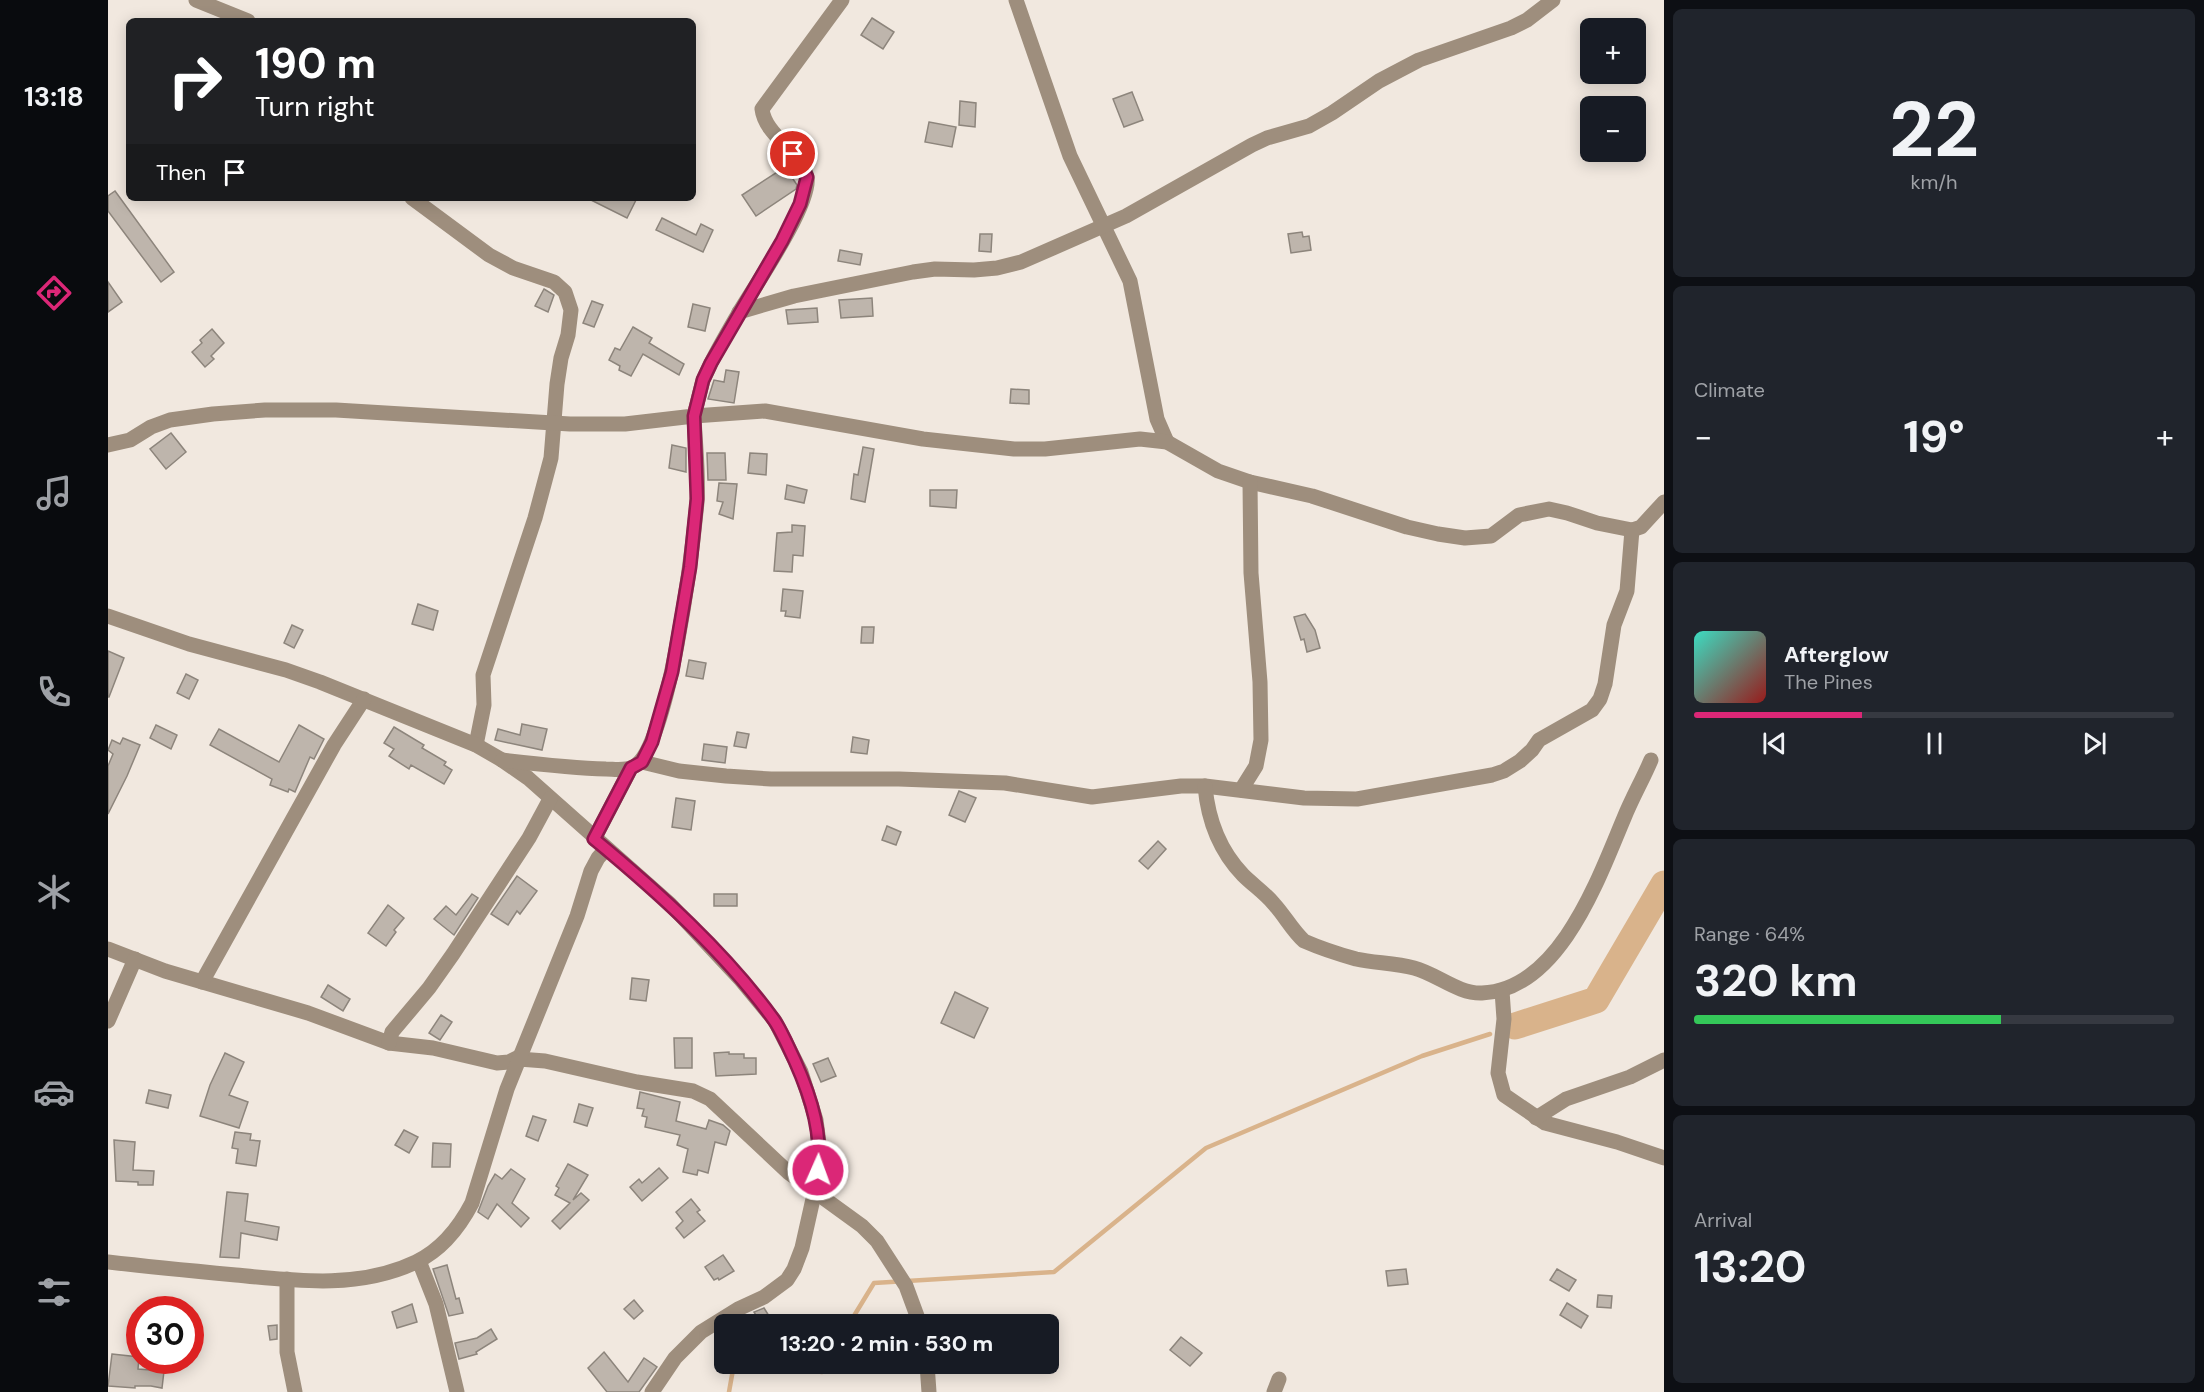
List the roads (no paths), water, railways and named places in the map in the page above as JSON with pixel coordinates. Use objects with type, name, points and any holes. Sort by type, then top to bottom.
[{"type":"street","points":[[196,0],[241,18]]},
{"type":"street","points":[[108,1262],[287,1279],[347,1281],[398,1269],[419,1261],[453,1233],[463,1220],[471,1203],[496,1121],[519,1058],[598,858],[600,844],[636,765],[652,742],[672,672],[690,567],[697,499],[694,416],[703,380],[739,312],[782,241],[800,204],[807,177],[801,165],[767,123],[762,109],[842,0]]},
{"type":"street","points":[[1016,0],[1070,156],[1130,281],[1157,419],[1167,442]]},
{"type":"street","points":[[739,312],[794,296],[913,272],[935,269],[997,268],[1039,255],[1162,197],[1252,145],[1267,138],[1309,126],[1395,71],[1419,60],[1512,28],[1527,20],[1553,0]]},
{"type":"street","points":[[416,201],[489,255],[513,268],[554,282],[565,292],[571,310],[557,384],[551,458],[535,518],[483,675],[484,705],[476,745]]},
{"type":"street","points":[[108,445],[130,440],[151,427],[170,420],[265,410],[336,410],[554,423],[625,424],[765,411],[923,439],[1014,449],[1045,449],[1140,439],[1167,442],[1218,471],[1250,482],[1312,496],[1407,526],[1465,538],[1491,536],[1519,515],[1549,509],[1608,526],[1632,530],[1641,527],[1664,502]]},
{"type":"street","points":[[1241,790],[1256,766],[1261,740],[1260,682],[1251,573],[1250,482]]},
{"type":"street","points":[[502,760],[567,768],[636,765],[771,779],[899,779],[1005,783],[1092,797],[1181,786],[1205,786],[1304,798],[1357,799],[1492,775],[1520,761],[1539,740],[1592,710],[1600,699],[1605,684],[1614,625],[1627,591],[1632,530]]},
{"type":"street","points":[[108,616],[189,644],[286,670],[476,745],[502,760],[528,778],[669,904],[728,965],[775,1021],[801,1072],[816,1120],[820,1151],[815,1190],[802,1248],[787,1280],[764,1297],[738,1309],[700,1332],[675,1358],[652,1392]]},
{"type":"street","points":[[202,982],[334,745],[364,699]]},
{"type":"street","points":[[1205,786],[1207,808],[1212,825],[1230,859],[1242,874],[1273,902],[1304,941],[1357,959],[1392,963],[1417,969],[1458,988],[1479,993],[1502,991],[1526,978],[1566,938],[1592,892],[1625,815],[1652,760]]},
{"type":"street","points":[[389,1043],[392,1032],[429,988],[453,954],[529,838],[550,799]]},
{"type":"street","points":[[108,949],[202,982],[281,1004],[389,1043],[433,1048],[497,1063],[519,1058],[545,1061],[637,1082],[693,1091],[710,1099],[726,1111],[789,1173],[855,1220],[877,1241],[906,1286],[916,1314]]},
{"type":"street","points":[[108,1021],[135,960]]},
{"type":"street","points":[[1502,991],[1504,1019],[1499,1053],[1499,1081],[1504,1095],[1545,1123],[1617,1142],[1664,1158]]},
{"type":"street","points":[[1536,1118],[1566,1099],[1630,1077],[1664,1060]]},
{"type":"street","points":[[419,1261],[436,1304],[457,1392]]},
{"type":"street","points":[[287,1279],[287,1352],[294,1392]]},
{"type":"street","points":[[928,1374],[929,1392]]},
{"type":"waterway","points":[[1515,1026],[1596,1000],[1664,884]]},
{"type":"waterway","points":[[855,1314],[874,1283],[1054,1272],[1206,1148],[1422,1056],[1490,1034]]},
{"type":"waterway","points":[[729,1392],[732,1374]]}]
